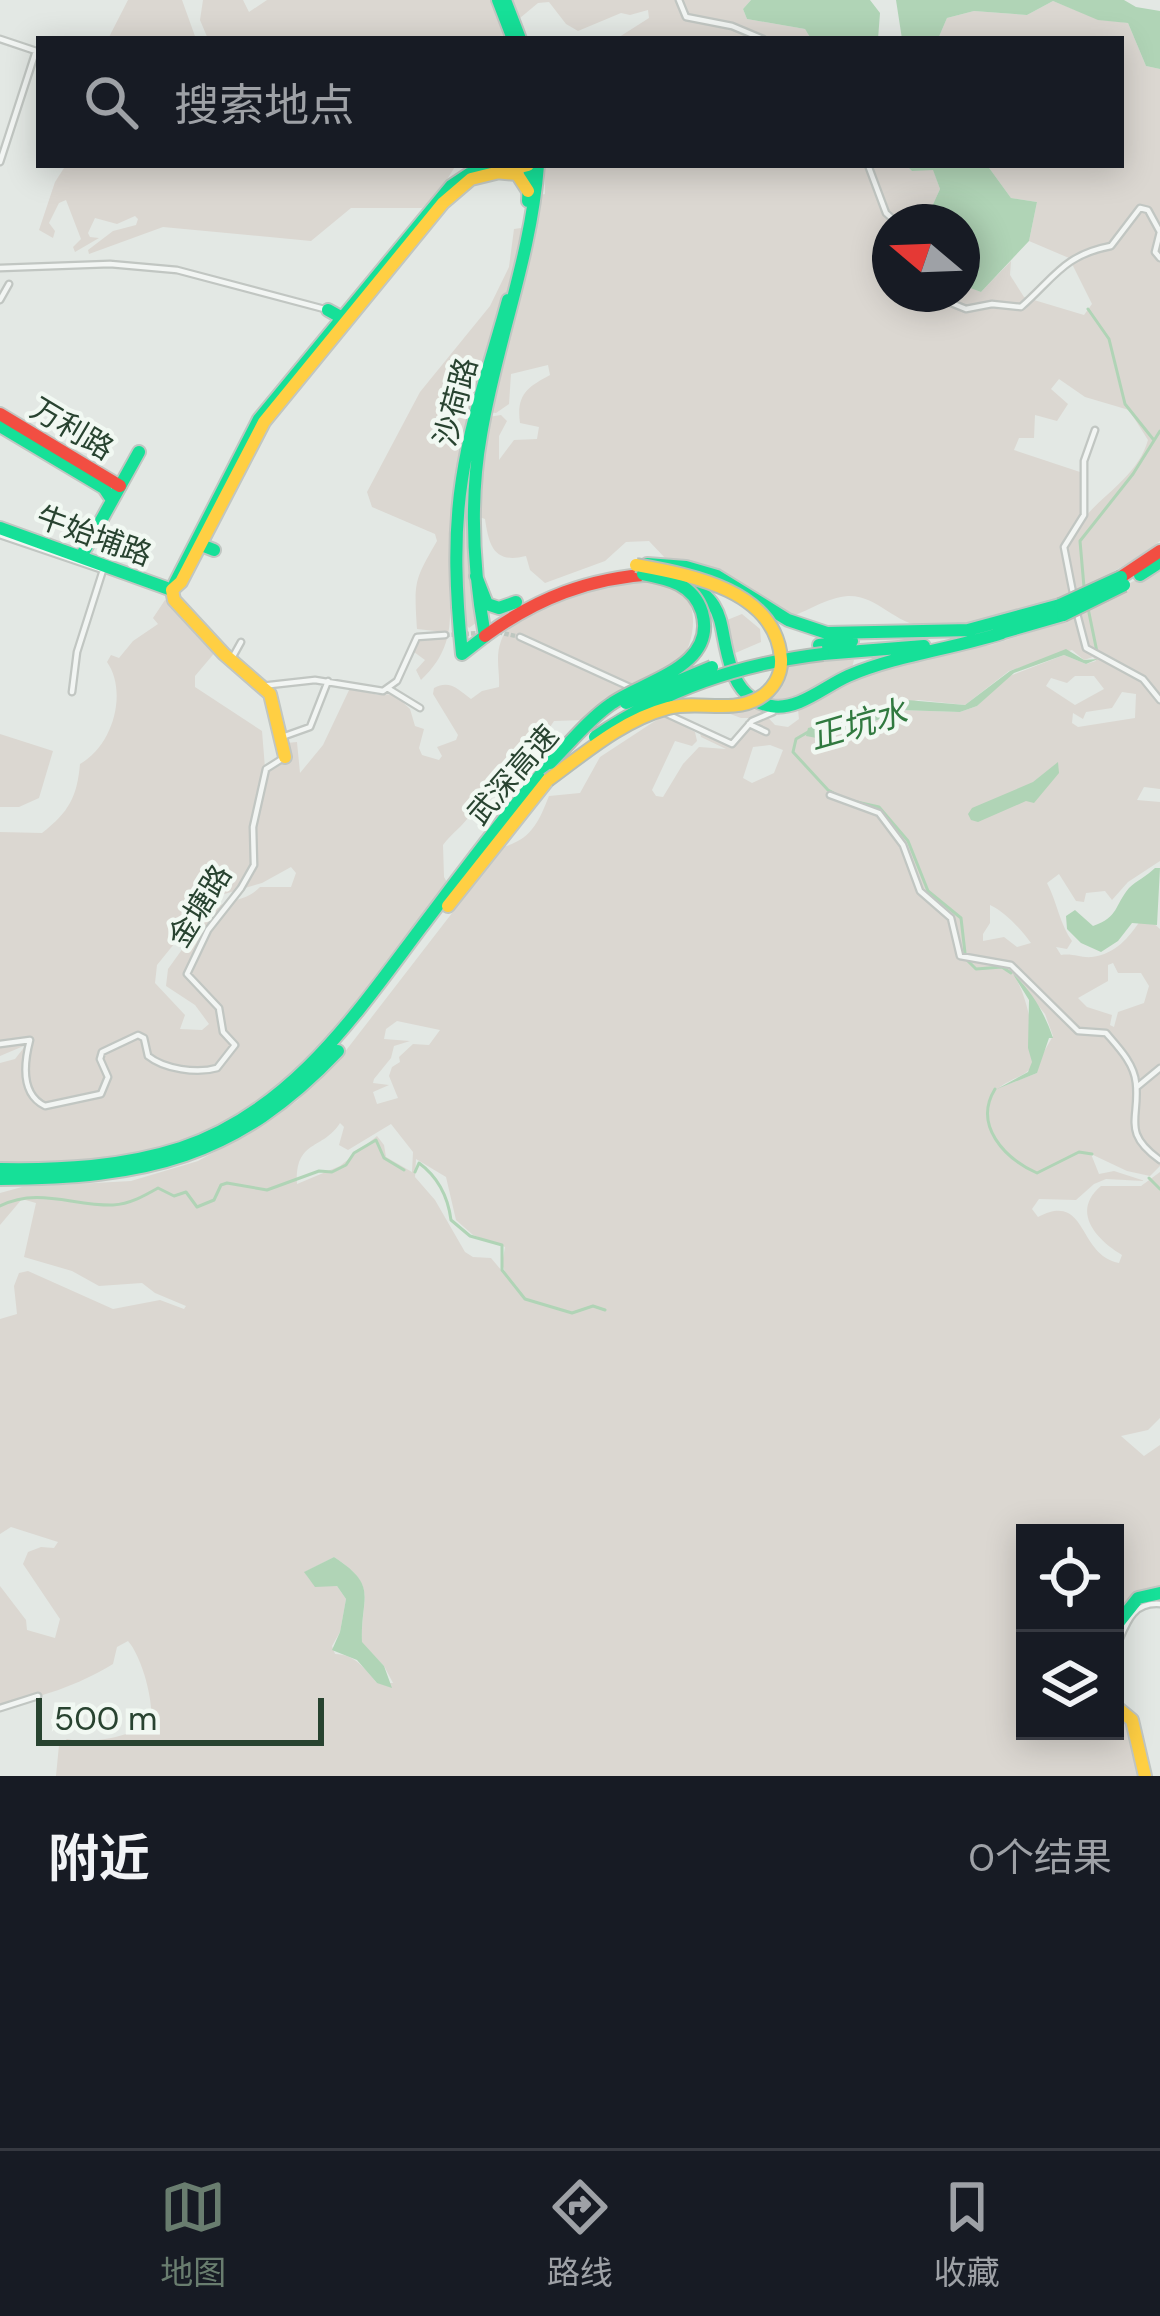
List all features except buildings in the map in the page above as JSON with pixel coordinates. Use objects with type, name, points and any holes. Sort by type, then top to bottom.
[{"type":"main road","points":[[502,0],[515,36]]},
{"type":"main road","points":[[172,590],[253,428],[458,187],[495,168]]},
{"type":"main road","points":[[500,168],[520,176],[529,193]]},
{"type":"main road","name":"沙荷路","points":[[532,168],[525,254],[485,409],[478,457],[476,576],[484,632],[462,650],[455,574],[460,491],[467,448],[518,262],[532,168]]},
{"type":"main road","points":[[328,310],[345,319]]},
{"type":"main road","name":"万利路","points":[[0,414],[120,486]]},
{"type":"main road","points":[[0,426],[104,488],[112,500]]},
{"type":"main road","points":[[82,555],[140,452]]},
{"type":"main road","name":"牛始埔路","points":[[0,531],[82,555],[172,590]]},
{"type":"main road","points":[[197,544],[214,550]]},
{"type":"main road","name":"武深高速","points":[[1122,581],[1160,551]]},
{"type":"main road","name":"武深高速","points":[[0,1169],[131,1164],[192,1146],[264,1108],[308,1072],[337,1040],[547,771],[637,697],[702,670],[765,652],[928,646],[1002,633],[1160,562]]},
{"type":"main road","points":[[484,632],[563,587],[674,565],[717,576],[788,620],[827,633],[971,630]]},
{"type":"main road","points":[[640,570],[679,578],[706,594],[724,621],[737,684],[768,706],[794,703],[880,663],[973,644],[1002,633]]},
{"type":"main road","points":[[547,771],[610,704],[682,666],[699,647],[704,617],[694,596],[673,580],[640,570]]},
{"type":"main road","points":[[484,632],[518,601],[580,574],[640,570],[696,575],[746,602],[776,637],[781,664],[778,678],[764,695],[746,704],[681,705],[652,714],[547,771]]},
{"type":"main road","points":[[476,576],[494,602],[518,601]]},
{"type":"main road","name":"金塘路","points":[[172,590],[177,603],[274,704],[285,757]]},
{"type":"main road","name":"武深高速","points":[[821,650],[971,630],[1061,610]]},
{"type":"main road","name":"武深高速","points":[[0,1179],[107,1177],[160,1167],[255,1125],[323,1068],[506,822]]},
{"type":"main road","points":[[1124,1616],[1138,1598],[1160,1593]]},
{"type":"main road","points":[[1124,1713],[1132,1720],[1145,1776]]},
{"type":"street","points":[[679,0],[686,17],[756,36]]},
{"type":"street","points":[[0,39],[36,51],[0,162]]},
{"type":"street","points":[[869,168],[883,204]]},
{"type":"street","points":[[980,306],[1021,307],[1063,263],[1084,257],[1096,247],[1111,246],[1140,208],[1146,208],[1158,225],[1155,252],[1160,258]]},
{"type":"street","points":[[0,268],[110,264],[177,270],[328,310]]},
{"type":"street","points":[[0,300],[9,284]]},
{"type":"street","points":[[1095,430],[1084,467],[1084,515],[1063,554],[1082,637],[1096,656],[1143,679],[1160,700]]},
{"type":"street","points":[[0,531],[103,570],[77,652],[72,692]]},
{"type":"street","points":[[261,686],[328,681],[376,692],[389,689],[417,637],[445,635]]},
{"type":"street","points":[[520,637],[545,652],[621,680],[675,719],[727,743],[736,742],[748,724],[762,715],[809,701]]},
{"type":"street","points":[[230,660],[241,642]]},
{"type":"street","points":[[282,737],[310,727],[328,681]]},
{"type":"street","points":[[389,689],[420,708]]},
{"type":"street","points":[[748,724],[766,732]]},
{"type":"street","name":"金塘路","points":[[0,1044],[30,1040],[23,1074],[36,1102],[45,1106],[101,1094],[108,1077],[101,1052],[138,1035],[144,1038],[149,1059],[160,1064],[202,1071],[217,1068],[235,1045],[223,1032],[219,1008],[189,980],[188,971],[212,924],[251,871],[256,857],[253,827],[266,769],[285,757]]},
{"type":"street","points":[[830,795],[879,813],[903,844],[920,891],[951,918],[960,956],[1008,963],[1078,1031],[1106,1033],[1123,1053],[1137,1087],[1134,1122],[1142,1146],[1160,1160]]},
{"type":"street","points":[[1137,1087],[1160,1068]]},
{"type":"street","points":[[1123,1632],[1131,1614],[1148,1604],[1160,1604]]},
{"type":"street","points":[[0,1708],[38,1696]]},
{"type":"shaded area","points":[[128,0],[182,0],[195,36],[110,36]]},
{"type":"shaded area","points":[[203,0],[243,0],[249,12],[267,0],[492,0],[504,36],[207,36],[200,20]]},
{"type":"shaded area","points":[[510,0],[751,0],[743,9],[747,19],[805,29],[809,36],[621,36],[649,18],[648,10],[621,13],[578,31],[549,2],[538,3],[520,18]]},
{"type":"shaded area","points":[[1053,1],[1098,19],[1128,23],[1146,66],[1160,69],[1160,541],[1107,575],[1050,602],[989,620],[925,626],[848,596],[787,618],[729,575],[696,562],[666,559],[649,541],[626,542],[605,561],[545,583],[530,570],[526,556],[507,557],[495,551],[485,519],[476,516],[469,525],[476,623],[469,628],[466,624],[461,541],[450,573],[446,643],[421,680],[416,670],[425,660],[414,652],[419,639],[445,637],[444,632],[417,629],[417,582],[437,541],[435,534],[372,507],[367,492],[420,392],[490,306],[509,267],[514,229],[535,226],[540,195],[545,194],[545,168],[933,169],[940,189],[933,204],[872,204],[872,312],[980,312],[980,292],[1011,261],[1010,275],[1024,297],[1084,315],[1092,304],[1069,258],[1029,241],[1037,202],[1011,198],[989,168],[1124,168],[1124,36],[939,36],[947,18],[974,11],[1027,15]],"holes":[[[548,365],[550,375],[522,398],[520,423],[539,427],[537,439],[514,440],[499,460],[499,436],[507,421],[501,415],[488,417],[489,412],[509,404],[511,374]],[[1059,379],[1085,397],[1129,410],[1148,440],[1129,473],[1085,517],[1081,515],[1080,472],[1014,450],[1019,438],[1034,438],[1035,415],[1057,421],[1068,404],[1051,389]]]},
{"type":"shaded area","points":[[64,168],[454,168],[438,194],[422,208],[351,208],[311,241],[163,227],[89,254],[113,231],[136,225],[138,219],[135,216],[117,224],[95,218],[88,233],[99,238],[75,252],[73,247],[81,239],[66,200],[59,203],[49,223],[55,231],[53,238],[39,230]]},
{"type":"shaded area","points":[[1160,567],[1160,789],[1144,787],[1137,800],[1160,802],[1160,861],[1128,882],[1112,900],[1105,891],[1086,893],[1084,902],[1076,901],[1059,874],[1047,883],[1072,941],[1067,949],[1056,947],[1061,955],[1092,957],[1115,949],[1140,921],[1160,929],[1160,1166],[1150,1176],[1091,1154],[1099,1174],[1114,1171],[1145,1181],[1106,1179],[1076,1200],[1039,1199],[1032,1209],[1038,1217],[1066,1212],[1096,1249],[1119,1263],[1122,1255],[1090,1224],[1087,1215],[1092,1195],[1101,1186],[1141,1186],[1160,1172],[1160,1418],[1148,1430],[1121,1436],[1144,1456],[1160,1445],[1160,1588],[1134,1595],[1124,1609],[1124,1524],[1016,1524],[1016,1740],[1124,1740],[1124,1722],[1134,1733],[1138,1776],[56,1776],[59,1745],[67,1739],[99,1740],[142,1728],[151,1723],[151,1703],[142,1668],[128,1641],[117,1647],[113,1664],[99,1672],[58,1690],[0,1706],[0,1586],[26,1620],[27,1630],[55,1638],[60,1619],[23,1564],[28,1552],[54,1548],[58,1542],[11,1527],[0,1534],[0,1319],[17,1314],[14,1286],[19,1273],[28,1271],[113,1309],[160,1300],[186,1306],[142,1283],[99,1286],[72,1271],[24,1257],[36,1203],[22,1199],[0,1225],[0,1193],[22,1187],[131,1181],[198,1161],[297,1101],[344,1053],[503,847],[533,828],[549,796],[580,793],[600,757],[658,719],[664,716],[695,732],[697,741],[692,746],[675,741],[652,790],[663,797],[699,747],[726,749],[700,733],[735,745],[754,718],[725,712],[760,709],[775,725],[788,727],[799,719],[798,710],[878,666],[991,645],[1050,626]],"holes":[[[1072,650],[1084,660],[1093,657],[1096,661],[1086,664],[1064,655],[1007,677],[977,706],[960,712],[899,710],[866,726],[830,729],[821,739],[818,724],[854,722],[877,710],[918,700],[965,705],[1009,671]],[[1075,676],[1094,676],[1104,689],[1075,705],[1046,686],[1051,678],[1067,683]],[[1122,692],[1136,694],[1135,718],[1078,727],[1072,723],[1073,713],[1083,719],[1086,712],[1112,708]],[[770,745],[783,750],[774,773],[752,783],[743,778],[753,747]],[[990,905],[1031,943],[1017,947],[1004,937],[983,941]],[[1113,963],[1118,973],[1141,973],[1149,986],[1144,1003],[1118,1012],[1114,1027],[1110,1025],[1112,1015],[1087,1007],[1078,998],[1108,981],[1108,965]],[[1016,979],[1045,1014],[1053,1036],[1037,1073],[999,1088],[1026,1073],[1034,1057]],[[397,1021],[440,1030],[429,1045],[413,1044],[399,1057],[389,1076],[398,1098],[377,1104],[373,1092],[389,1085],[373,1083],[374,1079],[391,1058],[394,1046],[410,1041],[384,1039],[386,1029]],[[340,1123],[344,1127],[339,1145],[348,1150],[391,1124],[413,1152],[412,1172],[386,1157],[377,1136],[340,1166],[297,1184],[300,1159]],[[416,1159],[446,1177],[456,1220],[473,1235],[505,1247],[502,1264],[507,1277],[491,1258],[465,1252],[435,1200],[415,1177]],[[334,1557],[358,1577],[364,1594],[362,1643],[393,1683],[377,1683],[354,1659],[335,1654],[332,1646],[340,1632],[346,1599],[337,1586],[318,1585],[305,1572]]]},
{"type":"shaded area","points":[[645,577],[677,587],[691,606],[693,626],[680,662],[632,683],[584,720],[554,721],[551,750],[533,768],[520,749],[512,757],[443,845],[448,884],[360,1006],[301,1074],[244,1116],[150,1154],[81,1164],[0,1162],[0,1063],[15,1059],[26,1045],[0,1056],[0,832],[42,833],[65,811],[77,786],[80,764],[101,745],[114,718],[116,688],[107,662],[111,655],[119,658],[133,641],[158,624],[153,618],[165,600],[172,601],[217,650],[195,676],[195,687],[262,731],[265,768],[287,755],[286,743],[297,742],[300,773],[323,745],[350,688],[394,694],[410,709],[415,726],[424,729],[422,755],[439,760],[437,747],[458,735],[433,694],[434,688],[450,685],[471,699],[499,687],[501,641],[524,614],[564,595]],"holes":[[[291,867],[296,873],[291,887],[260,887],[209,912],[168,969],[166,986],[195,1005],[209,1024],[202,1030],[180,1029],[185,1015],[155,983],[157,965],[204,907],[221,895],[262,883]]]},
{"type":"shaded area","points":[[742,614],[760,629],[761,642],[733,654],[727,620]]},
{"type":"shaded area","points":[[854,660],[852,668],[798,697],[764,699],[786,665]]},
{"type":"shaded area","points":[[0,734],[53,751],[39,798],[19,807],[0,807]]},
{"type":"water","points":[[751,0],[870,0],[880,13],[878,36],[809,36],[805,29],[747,19],[743,9]]},
{"type":"water","points":[[896,0],[1124,0],[1160,11],[1160,69],[1146,66],[1128,23],[1098,20],[1053,1],[1027,15],[974,11],[947,18],[939,36],[902,36]]},
{"type":"water","points":[[909,168],[989,168],[1011,198],[1037,202],[1029,241],[981,292],[980,204],[933,204],[940,189],[933,170]]},
{"type":"water","points":[[1066,649],[1084,660],[1098,659],[1086,664],[1064,655],[1014,673],[977,706],[960,712],[899,710],[856,730],[831,729],[822,739],[806,736],[808,728],[854,722],[891,703],[965,705],[1010,671]]},
{"type":"water","points":[[1058,762],[1059,773],[1034,803],[1026,801],[978,822],[971,820],[972,808],[1033,782]]},
{"type":"water","points":[[1160,868],[1157,925],[1132,923],[1101,952],[1081,943],[1067,929],[1066,916],[1075,910],[1093,926],[1107,919],[1129,888]]},
{"type":"water","points":[[1013,974],[1037,1003],[1053,1038],[1049,1038],[1037,1073],[997,1089],[1028,1072],[1032,1062],[1029,1000]]},
{"type":"water","points":[[334,1557],[363,1585],[362,1642],[384,1666],[392,1688],[377,1683],[357,1660],[332,1650],[346,1599],[337,1586],[315,1587],[304,1572]]},
{"type":"waterway","name":"正坑水","points":[[1088,309],[1109,339],[1125,404],[1153,439]]},
{"type":"waterway","name":"正坑水","points":[[1084,587],[1080,541],[1160,431]]},
{"type":"waterway","points":[[42,447],[113,488]]},
{"type":"waterway","name":"正坑水","points":[[1088,608],[1097,652]]},
{"type":"waterway","name":"正坑水","points":[[808,732],[796,739],[793,752],[839,796]]},
{"type":"waterway","name":"正坑水","points":[[848,800],[879,807],[908,841],[928,891],[961,918],[965,953]]},
{"type":"waterway","name":"正坑水","points":[[967,960],[976,969],[1002,967],[1011,973]]},
{"type":"waterway","name":"正坑水","points":[[995,1089],[989,1102],[990,1127],[1013,1159],[1037,1173],[1079,1152],[1092,1154]]},
{"type":"waterway","points":[[0,1206],[28,1198],[119,1204],[158,1188],[174,1196],[186,1192],[197,1207],[214,1200],[227,1183],[267,1190],[319,1171],[332,1172],[376,1140],[384,1158],[404,1170]]},
{"type":"waterway","points":[[415,1172],[419,1163],[432,1175],[445,1196],[451,1220],[470,1236],[502,1245],[502,1270],[525,1299],[572,1313],[593,1306],[605,1310]]},
{"type":"waterway","name":"正坑水","points":[[1149,1178],[1160,1189]]},
{"type":"tunnel","points":[[498,632],[520,637]]},
{"type":"tunnel","points":[[445,635],[481,633]]},
{"type":"traffic: fast","points":[[498,0],[512,36]]},
{"type":"traffic: fast","points":[[505,0],[519,36]]},
{"type":"traffic: fast","points":[[175,583],[259,419],[451,186],[490,168]]},
{"type":"traffic: fast","points":[[528,201],[530,168]]},
{"type":"traffic: fast","points":[[462,654],[485,636],[474,536],[477,460],[528,233],[538,168]]},
{"type":"traffic: fast","points":[[462,654],[456,566],[462,479],[508,300]]},
{"type":"traffic: fast","points":[[328,310],[346,320]]},
{"type":"traffic: fast","points":[[0,426],[104,488],[112,500]]},
{"type":"traffic: fast","points":[[82,555],[139,452]]},
{"type":"traffic: fast","points":[[0,528],[172,590]]},
{"type":"traffic: fast","points":[[196,543],[214,550]]},
{"type":"traffic: fast","points":[[1140,575],[1160,562]]},
{"type":"traffic: fast","points":[[647,564],[686,567],[717,576],[788,620],[827,633],[971,630]]},
{"type":"traffic: fast","points":[[550,763],[603,710],[674,670],[699,646],[704,631],[702,612],[693,595],[671,581],[643,574]]},
{"type":"traffic: fast","points":[[476,576],[487,604],[499,608],[516,602]]},
{"type":"traffic: fast","points":[[1060,605],[1121,577]]},
{"type":"traffic: fast","points":[[680,578],[715,607],[742,689],[757,702],[771,706],[801,701],[848,676],[886,663],[1002,633]]},
{"type":"traffic: fast","points":[[1063,615],[1124,585]]},
{"type":"traffic: fast","points":[[968,630],[1060,605]]},
{"type":"traffic: fast","points":[[997,634],[1063,615]]},
{"type":"traffic: fast","points":[[819,645],[852,641]]},
{"type":"traffic: fast","points":[[823,654],[924,646]]},
{"type":"traffic: fast","points":[[595,737],[649,705],[704,681],[762,664],[823,654]]},
{"type":"traffic: fast","points":[[626,703],[712,667]]},
{"type":"traffic: fast","points":[[0,1169],[92,1166],[159,1154],[220,1132],[255,1111],[288,1086],[344,1027],[556,757]]},
{"type":"traffic: fast","points":[[0,1179],[100,1174],[185,1155],[263,1116],[338,1051]]},
{"type":"traffic: fast","points":[[1124,1616],[1138,1598],[1160,1593]]},
{"type":"traffic: slow","points":[[172,590],[181,582],[264,422],[443,203],[471,179],[516,168]]},
{"type":"traffic: slow","points":[[495,172],[517,174],[528,191]]},
{"type":"traffic: slow","points":[[548,780],[605,738],[651,713],[679,706],[749,703],[768,691],[778,676],[781,659],[776,636],[747,602],[704,581],[636,565]]},
{"type":"traffic: slow","points":[[172,590],[174,600],[224,654],[270,694],[285,757]]},
{"type":"traffic: slow","points":[[448,906],[551,776]]},
{"type":"traffic: slow","points":[[1124,1713],[1132,1720],[1145,1776]]},
{"type":"traffic: jam","points":[[0,414],[120,486]]},
{"type":"traffic: jam","points":[[1121,577],[1160,551]]},
{"type":"traffic: jam","points":[[485,636],[565,592],[654,574]]}]
